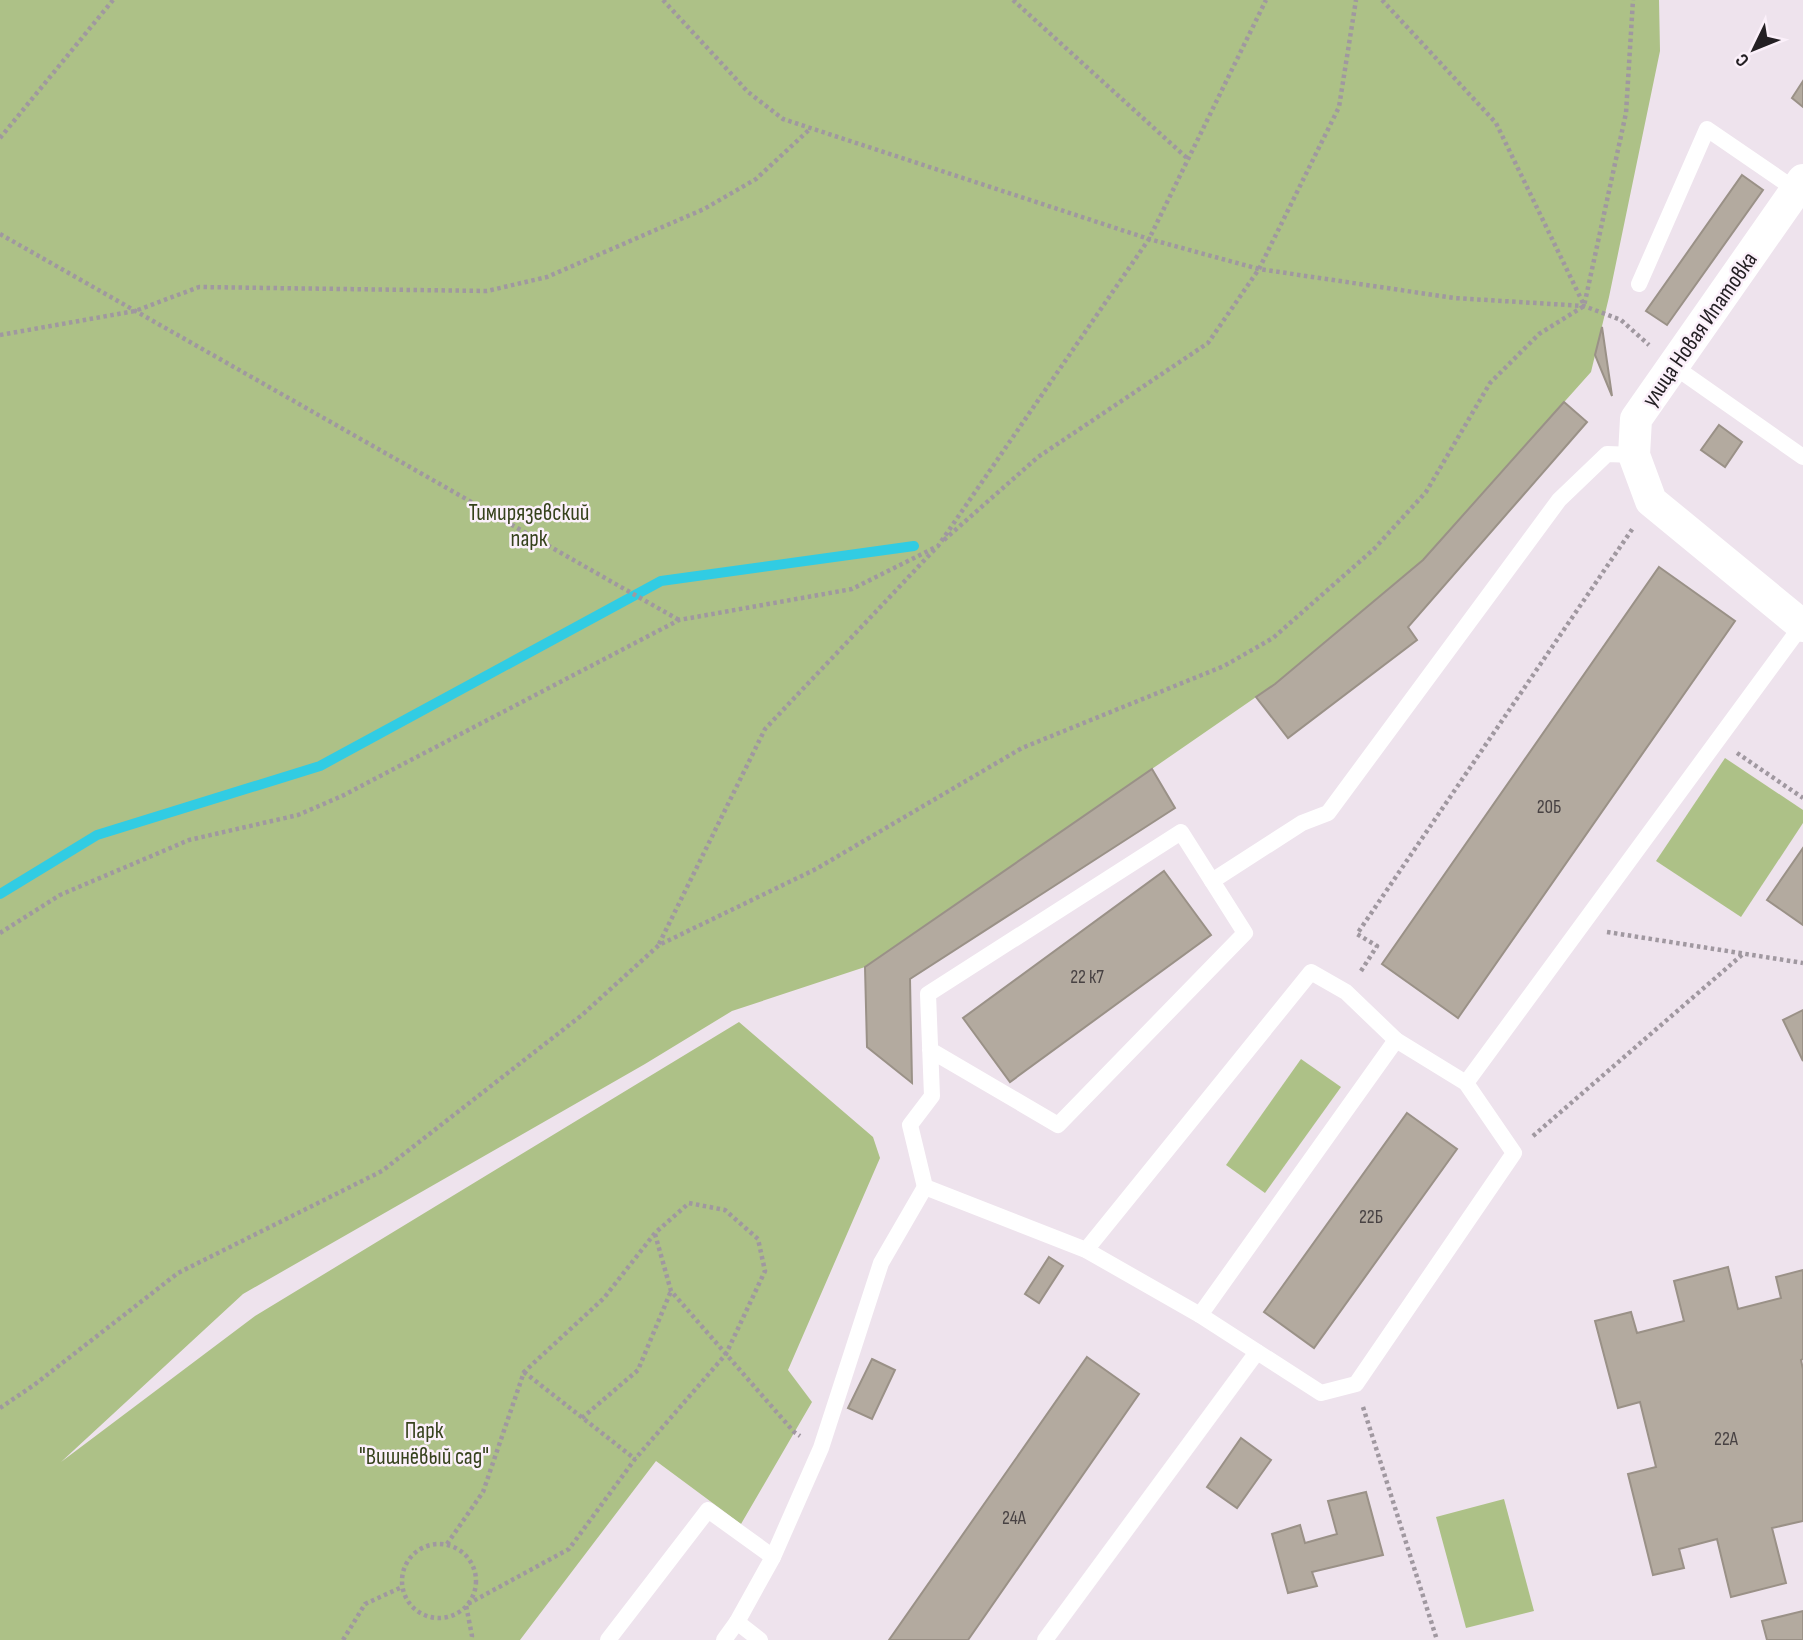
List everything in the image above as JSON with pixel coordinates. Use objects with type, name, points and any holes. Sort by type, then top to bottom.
[{"type":"street","name":"улица Новая Ипатовка","points":[[1651,501],[1634,455],[1636,419],[1800,185]]},
{"type":"street","points":[[1651,501],[1802,626]]},
{"type":"lane","points":[[1639,284],[1707,129],[1800,185]]},
{"type":"lane","points":[[1672,365],[1803,457]]},
{"type":"lane","points":[[1212,881],[1302,823],[1328,813],[1559,499],[1607,454],[1634,455]]},
{"type":"lane","points":[[1466,1083],[1802,626]]},
{"type":"lane","points":[[724,1640],[773,1557],[821,1448],[881,1263],[925,1187],[910,1125],[932,1096],[930,1050],[928,994],[1181,832],[1245,933],[1058,1125],[930,1050]]},
{"type":"lane","points":[[925,1187],[1086,1250],[1200,1315],[1321,1393],[1356,1384],[1514,1153],[1466,1083],[1396,1040],[1346,992],[1311,972],[1086,1250]]},
{"type":"lane","points":[[1200,1315],[1396,1040]]},
{"type":"lane","points":[[1045,1640],[1257,1352]]},
{"type":"lane","points":[[608,1640],[708,1510],[773,1557]]},
{"type":"lane","points":[[737,1622],[760,1640]]},
{"type":"path","points":[[0,138],[113,0]]},
{"type":"path","points":[[663,0],[748,92],[783,119],[1149,239],[1259,269],[1454,298],[1584,306],[1621,320],[1672,365]]},
{"type":"path","points":[[1013,0],[1188,159]]},
{"type":"path","points":[[0,933],[60,895],[189,839],[298,815],[342,796],[679,620],[852,589],[938,546],[1149,239],[1266,0]]},
{"type":"path","points":[[659,945],[765,729],[938,546],[1038,457],[1208,343],[1259,269],[1339,107],[1356,0]]},
{"type":"path","points":[[1382,0],[1496,124],[1584,306]]},
{"type":"path","points":[[0,1408],[34,1385],[178,1273],[382,1171],[582,1015],[659,945],[816,869],[1022,748],[1224,666],[1273,638],[1374,549],[1426,492],[1490,383],[1539,334],[1584,306],[1626,113],[1633,0]]},
{"type":"path","points":[[0,335],[135,311],[199,287],[487,291],[547,277],[704,209],[756,179],[811,128]]},
{"type":"path","points":[[0,234],[679,620]]},
{"type":"path","points":[[1346,992],[1377,946],[1357,934],[1651,501]]},
{"type":"path","points":[[1718,740],[1803,798]]},
{"type":"path","points":[[1580,928],[1803,963]]},
{"type":"path","points":[[1514,1153],[1743,954]]},
{"type":"path","points":[[447,1544],[483,1492],[524,1372],[604,1298],[654,1233],[690,1203],[725,1210],[758,1239],[765,1271],[726,1354],[635,1459],[569,1549],[467,1605],[457,1613],[445,1617],[422,1614],[406,1598],[402,1575],[412,1554],[434,1544],[447,1544],[468,1558],[474,1569],[475,1582],[467,1605],[471,1640]]},
{"type":"path","points":[[654,1233],[671,1291],[794,1432],[821,1448]]},
{"type":"path","points":[[582,1418],[638,1370],[671,1291]]},
{"type":"path","points":[[524,1372],[635,1459]]},
{"type":"path","points":[[1356,1384],[1437,1640]]},
{"type":"path","points":[[342,1640],[365,1604],[402,1587]]},
{"type":"green space","name":"Тимирязевский парк","points":[[0,0],[1659,0],[1660,51],[1591,372],[1423,560],[1275,684],[865,967],[732,1011],[645,1064],[243,1294],[61,1462],[255,1316],[739,1022],[873,1137],[880,1158],[788,1370],[812,1402],[741,1524],[656,1461],[520,1640],[0,1640]]},
{"type":"green space","points":[[1725,758],[1803,810],[1803,823],[1741,917],[1656,861]]},
{"type":"green space","points":[[1301,1059],[1341,1087],[1265,1193],[1226,1165]]},
{"type":"green space","points":[[1504,1499],[1534,1611],[1466,1628],[1436,1517]]},
{"type":"building","points":[[1803,81],[1803,107],[1792,98]]},
{"type":"building","points":[[1742,175],[1763,190],[1667,325],[1646,311]]},
{"type":"building","points":[[1602,327],[1612,396],[1595,355]]},
{"type":"building","points":[[1564,402],[1587,422],[1408,627],[1417,640],[1288,738],[1256,697],[1423,560]]},
{"type":"building","points":[[1719,425],[1742,442],[1725,467],[1701,450]]},
{"type":"building","points":[[1659,567],[1735,621],[1458,1018],[1382,964]]},
{"type":"building","points":[[1152,769],[1175,808],[910,979],[912,1083],[867,1047],[865,967]]},
{"type":"building","points":[[1803,848],[1803,925],[1767,900]]},
{"type":"building","points":[[1164,871],[1211,935],[1010,1082],[963,1018]]},
{"type":"building","points":[[1803,1010],[1803,1061],[1783,1020]]},
{"type":"building","points":[[1407,1113],[1457,1149],[1314,1348],[1264,1312]]},
{"type":"building","points":[[1049,1257],[1063,1266],[1039,1303],[1025,1294]]},
{"type":"building","points":[[1728,1267],[1738,1309],[1781,1298],[1776,1277],[1803,1270],[1803,1521],[1772,1528],[1786,1583],[1731,1597],[1717,1539],[1679,1549],[1684,1568],[1653,1575],[1628,1474],[1656,1467],[1640,1402],[1618,1408],[1595,1321],[1631,1312],[1637,1333],[1684,1321],[1674,1281]]},
{"type":"building","points":[[1087,1357],[1139,1394],[968,1640],[889,1640]]},
{"type":"building","points":[[872,1359],[895,1370],[872,1419],[848,1408]]},
{"type":"building","points":[[1241,1438],[1271,1460],[1237,1508],[1207,1487]]},
{"type":"building","points":[[1366,1492],[1383,1555],[1312,1572],[1317,1586],[1288,1593],[1272,1534],[1300,1525],[1305,1543],[1337,1534],[1328,1501]]},
{"type":"building","points":[[1803,1611],[1803,1640],[1767,1640],[1762,1621]]},
{"type":"waterway","points":[[0,894],[97,835],[320,766],[661,581],[914,546]]},
{"type":"park label","name":"Парк \"Вишнёвый сад\"","points":[[424,1443]]}]
